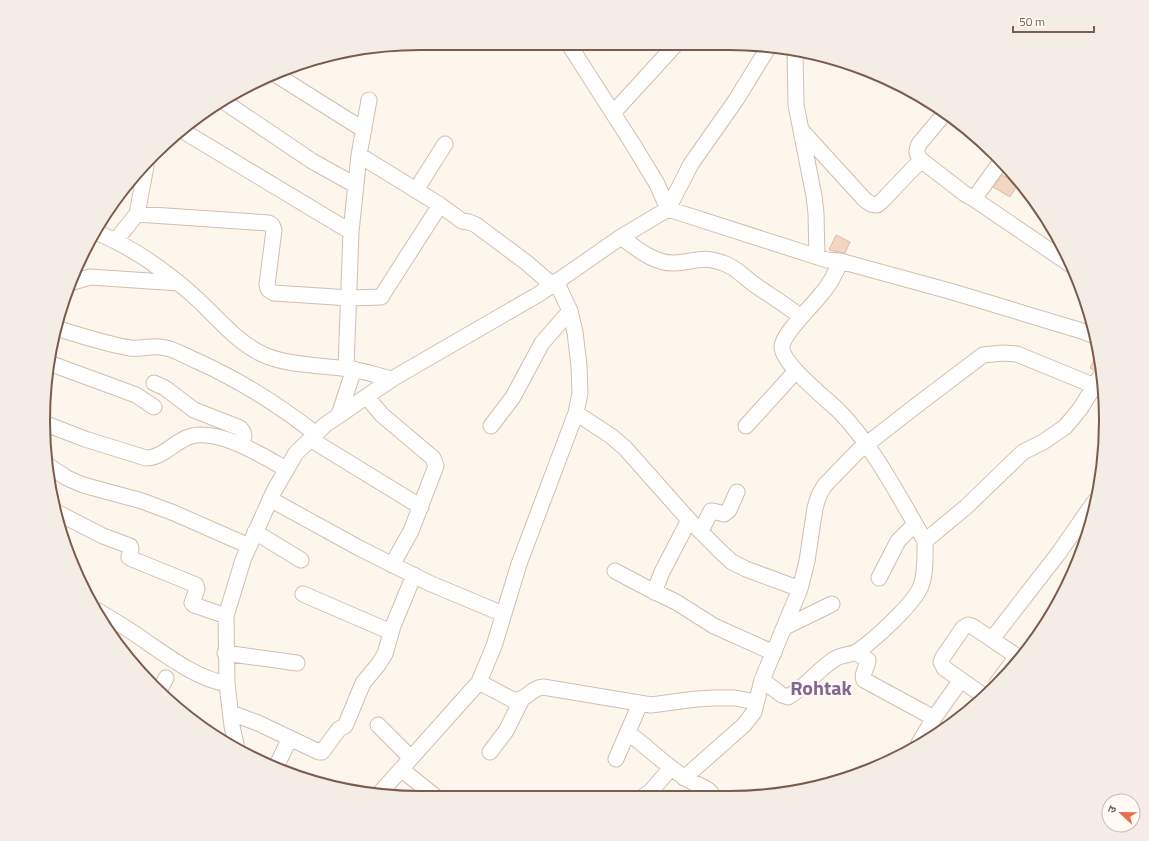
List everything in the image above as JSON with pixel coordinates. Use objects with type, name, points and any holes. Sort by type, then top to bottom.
[{"type":"street","points":[[572,50],[657,184],[668,210],[1001,315],[1091,345]]},
{"type":"street","points":[[613,113],[671,50]]},
{"type":"street","points":[[236,741],[227,684],[225,653],[226,616],[243,560],[252,539],[270,499],[296,453],[325,425],[368,397],[392,379],[539,294],[621,237],[668,210],[691,164],[736,100],[766,52]]},
{"type":"street","points":[[762,680],[782,695],[788,697],[832,660],[841,655],[856,652],[872,641],[914,599],[921,586],[924,571],[925,541],[867,444],[838,411],[796,371],[784,356],[782,350],[782,344],[801,317],[820,297],[831,262],[814,202],[796,106],[794,56]]},
{"type":"street","points":[[280,77],[364,130]]},
{"type":"street","points":[[339,415],[350,369],[351,232],[355,185],[359,155],[370,100]]},
{"type":"street","points":[[228,104],[312,161],[355,185]]},
{"type":"street","points":[[941,117],[919,144],[916,150],[920,160],[965,194],[1062,259]]},
{"type":"street","points":[[801,130],[865,200],[871,204],[877,205],[882,201],[920,160]]},
{"type":"street","points":[[187,133],[351,232]]},
{"type":"street","points":[[416,190],[445,144]]},
{"type":"street","points":[[359,155],[440,205],[462,221],[476,225],[554,283],[570,311],[575,332],[579,366],[580,393],[576,413],[519,564],[494,646],[479,682],[383,789]]},
{"type":"street","points":[[974,199],[997,166]]},
{"type":"street","points":[[116,240],[137,214],[145,173]]},
{"type":"street","points":[[137,214],[269,223],[272,225],[274,230],[267,285],[270,292],[350,298],[381,297],[440,205]]},
{"type":"street","points":[[101,234],[116,240],[179,283],[235,335],[261,353],[285,361],[350,369],[392,379]]},
{"type":"street","points":[[621,237],[642,252],[666,263],[704,258],[724,263],[736,269],[754,285],[801,317]]},
{"type":"street","points":[[831,262],[954,292],[1088,333]]},
{"type":"street","points":[[77,281],[90,277],[179,283]]},
{"type":"street","points":[[491,426],[513,397],[542,343],[570,311]]},
{"type":"street","points":[[62,330],[132,348],[149,346],[167,348],[216,370],[290,414],[313,436],[421,507]]},
{"type":"street","points":[[684,778],[744,725],[754,712],[762,680],[800,589],[808,561],[815,508],[819,495],[825,486],[858,451],[983,355],[1003,353],[1017,354],[1097,380]]},
{"type":"street","points":[[54,365],[136,395],[154,407]]},
{"type":"street","points":[[746,426],[796,371]]},
{"type":"street","points":[[925,541],[966,507],[1022,452],[1043,442],[1065,427],[1080,409],[1097,382]]},
{"type":"street","points":[[154,383],[168,390],[194,410],[240,428],[244,435],[241,445]]},
{"type":"street","points":[[368,397],[382,415],[429,454],[436,466],[421,507],[406,541],[392,564]]},
{"type":"street","points":[[576,413],[611,436],[625,448],[689,520],[732,562],[746,569],[800,589]]},
{"type":"street","points":[[50,426],[85,439],[146,458],[152,458],[159,455],[188,437],[200,435],[215,436],[255,451],[286,469]]},
{"type":"street","points":[[53,468],[83,485],[142,501],[252,539],[301,560]]},
{"type":"street","points":[[701,531],[711,511],[713,510],[724,514],[729,510],[737,492]]},
{"type":"street","points":[[270,499],[360,548],[429,583],[503,614]]},
{"type":"street","points":[[992,639],[1058,554],[1087,513]]},
{"type":"street","points":[[63,516],[102,536],[130,546],[131,549],[129,556],[132,559],[196,585],[197,589],[192,604],[226,616]]},
{"type":"street","points":[[654,592],[662,572],[689,520]]},
{"type":"street","points":[[879,578],[898,542],[915,524]]},
{"type":"street","points":[[615,571],[676,602],[714,626],[774,653]]},
{"type":"street","points":[[231,714],[248,719],[319,752],[322,752],[339,729],[345,726],[363,683],[385,654],[391,632],[414,575]]},
{"type":"street","points":[[303,594],[391,632]]},
{"type":"street","points":[[785,627],[832,604]]},
{"type":"street","points":[[106,615],[178,664],[206,678],[227,684]]},
{"type":"street","points":[[979,693],[944,668],[941,662],[963,628],[965,626],[972,626],[1015,655]]},
{"type":"street","points":[[856,652],[868,660],[868,665],[863,675],[864,680],[934,718]]},
{"type":"street","points":[[225,653],[297,663]]},
{"type":"street","points":[[924,735],[961,680]]},
{"type":"street","points":[[479,682],[513,700],[522,699]]},
{"type":"street","points":[[490,752],[506,731],[522,699],[537,687],[615,698],[651,705],[716,698],[735,698],[756,702]]},
{"type":"street","points":[[616,759],[640,704]]},
{"type":"street","points":[[378,724],[411,758]]},
{"type":"street","points":[[628,733],[644,744],[684,778],[711,791]]},
{"type":"street","points":[[278,763],[290,738]]},
{"type":"street","points":[[650,791],[671,768]]},
{"type":"street","points":[[401,769],[428,791]]},
{"type":"building","points":[[1002,175],[1010,179],[1016,187],[1010,197],[993,187]]},
{"type":"building","points":[[836,235],[850,242],[845,253],[829,250]]},
{"type":"building","points":[[1094,360],[1095,369],[1094,370],[1090,368]]},
{"type":"district","name":"Rohtak","points":[[821,687]]}]
